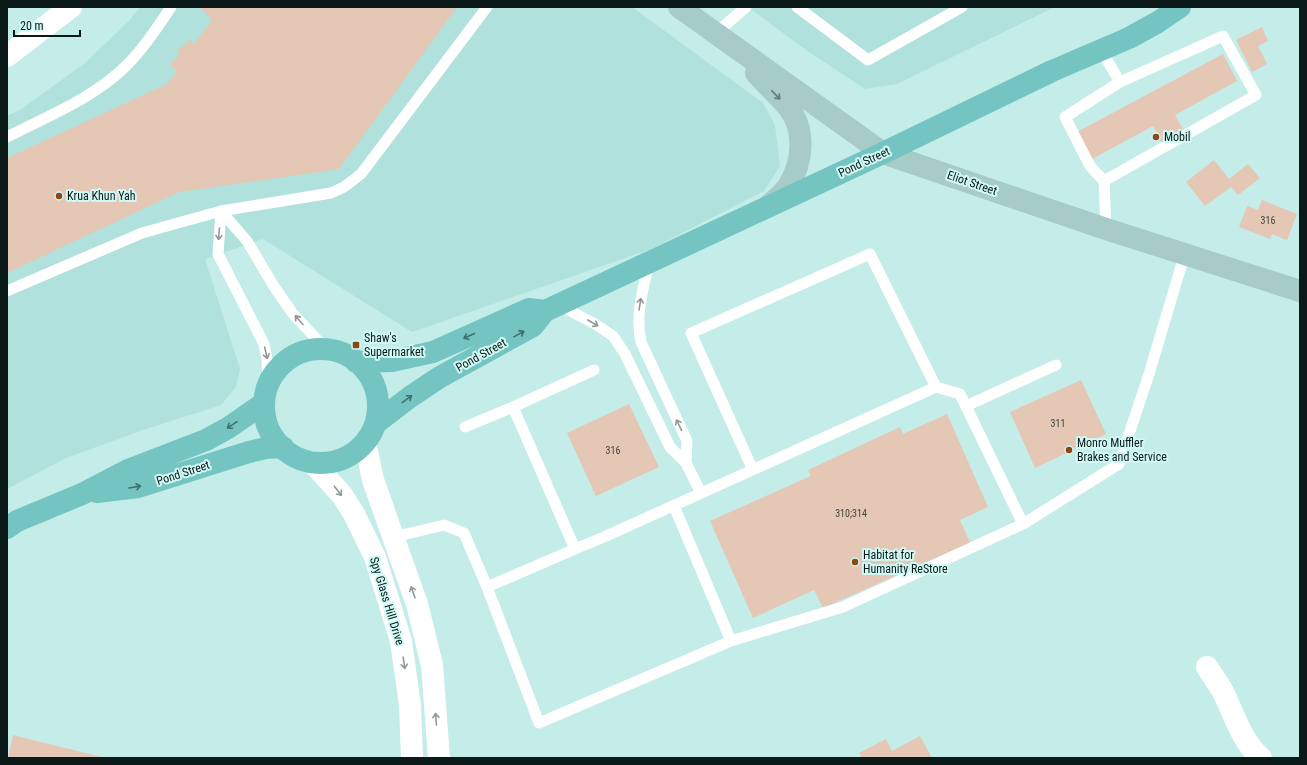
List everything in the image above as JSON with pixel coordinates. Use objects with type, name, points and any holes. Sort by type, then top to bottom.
[{"type":"main road","name":"Eliot Street","points":[[678,7],[883,153],[1106,229],[1300,291]]},
{"type":"main road","name":"Pond Street","points":[[371,432],[410,397],[440,377],[533,326],[552,308],[883,153],[1052,71],[1101,50],[1158,22],[1180,7]]},
{"type":"main road","points":[[744,54],[756,73],[788,108],[797,122],[800,136],[800,152],[795,172],[788,186],[767,207]]},
{"type":"main road","name":"Pond Street","points":[[356,362],[392,361],[433,352],[529,309],[552,308]]},
{"type":"main road","points":[[325,348],[341,353],[356,362],[369,376],[375,390],[378,408],[371,432],[348,456],[338,460],[312,462],[295,456],[282,447],[270,428],[266,418],[266,393],[277,369],[290,357],[308,350],[325,348]]},
{"type":"main road","name":"Pond Street","points":[[7,528],[17,521],[82,494],[128,470],[206,440],[228,428],[266,393]]},
{"type":"main road","name":"Pond Street","points":[[82,494],[138,487],[249,452],[282,447]]},
{"type":"street","points":[[7,56],[70,7]]},
{"type":"street","points":[[371,432],[373,480],[417,604],[432,665],[439,758]]},
{"type":"street","name":"Spy Glass Hill Drive","points":[[312,462],[339,492],[354,514],[376,557],[401,641],[410,705],[412,758]]},
{"type":"street","points":[[371,548],[391,529]]},
{"type":"street","points":[[1207,667],[1225,695],[1240,732],[1251,749],[1261,758]]},
{"type":"lane","points":[[7,137],[85,97],[127,66],[152,36],[171,7]]},
{"type":"lane","points":[[7,291],[137,235],[221,211],[287,198],[331,193],[353,182],[487,7]]},
{"type":"lane","points":[[716,33],[746,7]]},
{"type":"lane","points":[[797,7],[868,60],[962,7]]},
{"type":"lane","points":[[1104,181],[1256,95],[1222,36],[1120,82],[1065,117],[1090,166],[1104,181],[1106,229]]},
{"type":"lane","points":[[1101,50],[1120,82]]},
{"type":"lane","points":[[221,211],[247,241],[275,288],[293,314],[325,348]]},
{"type":"lane","points":[[221,211],[218,254],[264,344],[267,359],[266,393]]},
{"type":"lane","points":[[391,529],[444,525],[464,533],[488,587],[539,723],[731,642],[843,607],[1023,524],[1119,464],[1149,374],[1185,253]]},
{"type":"lane","points":[[752,468],[691,333],[705,326],[870,254],[936,387]]},
{"type":"lane","points":[[649,263],[637,325],[641,342],[687,441],[686,463]]},
{"type":"lane","points":[[552,308],[596,324],[613,336],[625,354],[670,447],[686,463],[701,493]]},
{"type":"lane","points":[[966,406],[1056,365]]},
{"type":"lane","points":[[465,426],[514,408],[594,370]]},
{"type":"lane","points":[[488,587],[674,506],[752,468],[936,387],[960,394],[1023,524]]},
{"type":"lane","points":[[514,408],[575,548]]},
{"type":"lane","points":[[674,506],[731,642]]},
{"type":"shaded area","points":[[140,7],[632,7],[763,103],[775,125],[780,166],[764,191],[651,249],[412,332],[263,239],[205,259],[240,369],[236,387],[221,405],[143,430],[66,458],[7,489],[7,116],[20,110],[85,63],[129,21]]},
{"type":"shaded area","points":[[748,7],[1055,7],[897,84],[865,89],[806,50]]},
{"type":"building","points":[[200,7],[457,7],[339,169],[179,192],[7,273],[7,158],[167,84],[177,71],[169,64],[180,54],[177,51],[190,40],[194,44],[212,20]]},
{"type":"building","points":[[1262,27],[1268,41],[1258,46],[1267,64],[1252,72],[1236,40]]},
{"type":"building","points":[[1223,54],[1237,81],[1175,115],[1184,131],[1162,143],[1153,126],[1092,159],[1077,132]]},
{"type":"building","points":[[1214,160],[1229,179],[1248,164],[1260,178],[1238,195],[1231,187],[1205,206],[1186,182]]},
{"type":"building","points":[[1262,200],[1297,214],[1287,240],[1272,234],[1270,239],[1239,227],[1247,206],[1258,210]]},
{"type":"building","points":[[1081,380],[1106,434],[1035,468],[1010,412]]},
{"type":"building","points":[[629,404],[659,467],[596,496],[567,433]]},
{"type":"building","points":[[947,414],[988,507],[960,520],[970,543],[823,608],[814,590],[753,618],[710,521],[811,476],[808,470],[900,427],[903,434]]},
{"type":"building","points":[[13,735],[102,757],[102,758],[8,758]]},
{"type":"building","points":[[920,736],[932,758],[862,758],[859,753],[886,739],[892,751]]},
{"type":"place","name":"Mobil","points":[[1156,137]]},
{"type":"place","name":"Krua Khun Yah","points":[[59,196]]},
{"type":"place","name":"Shaw's Supermarket","points":[[356,345]]},
{"type":"place","name":"Monro Muffler Brakes and Service","points":[[1069,450]]},
{"type":"place","name":"Habitat for Humanity ReStore","points":[[855,562]]}]
